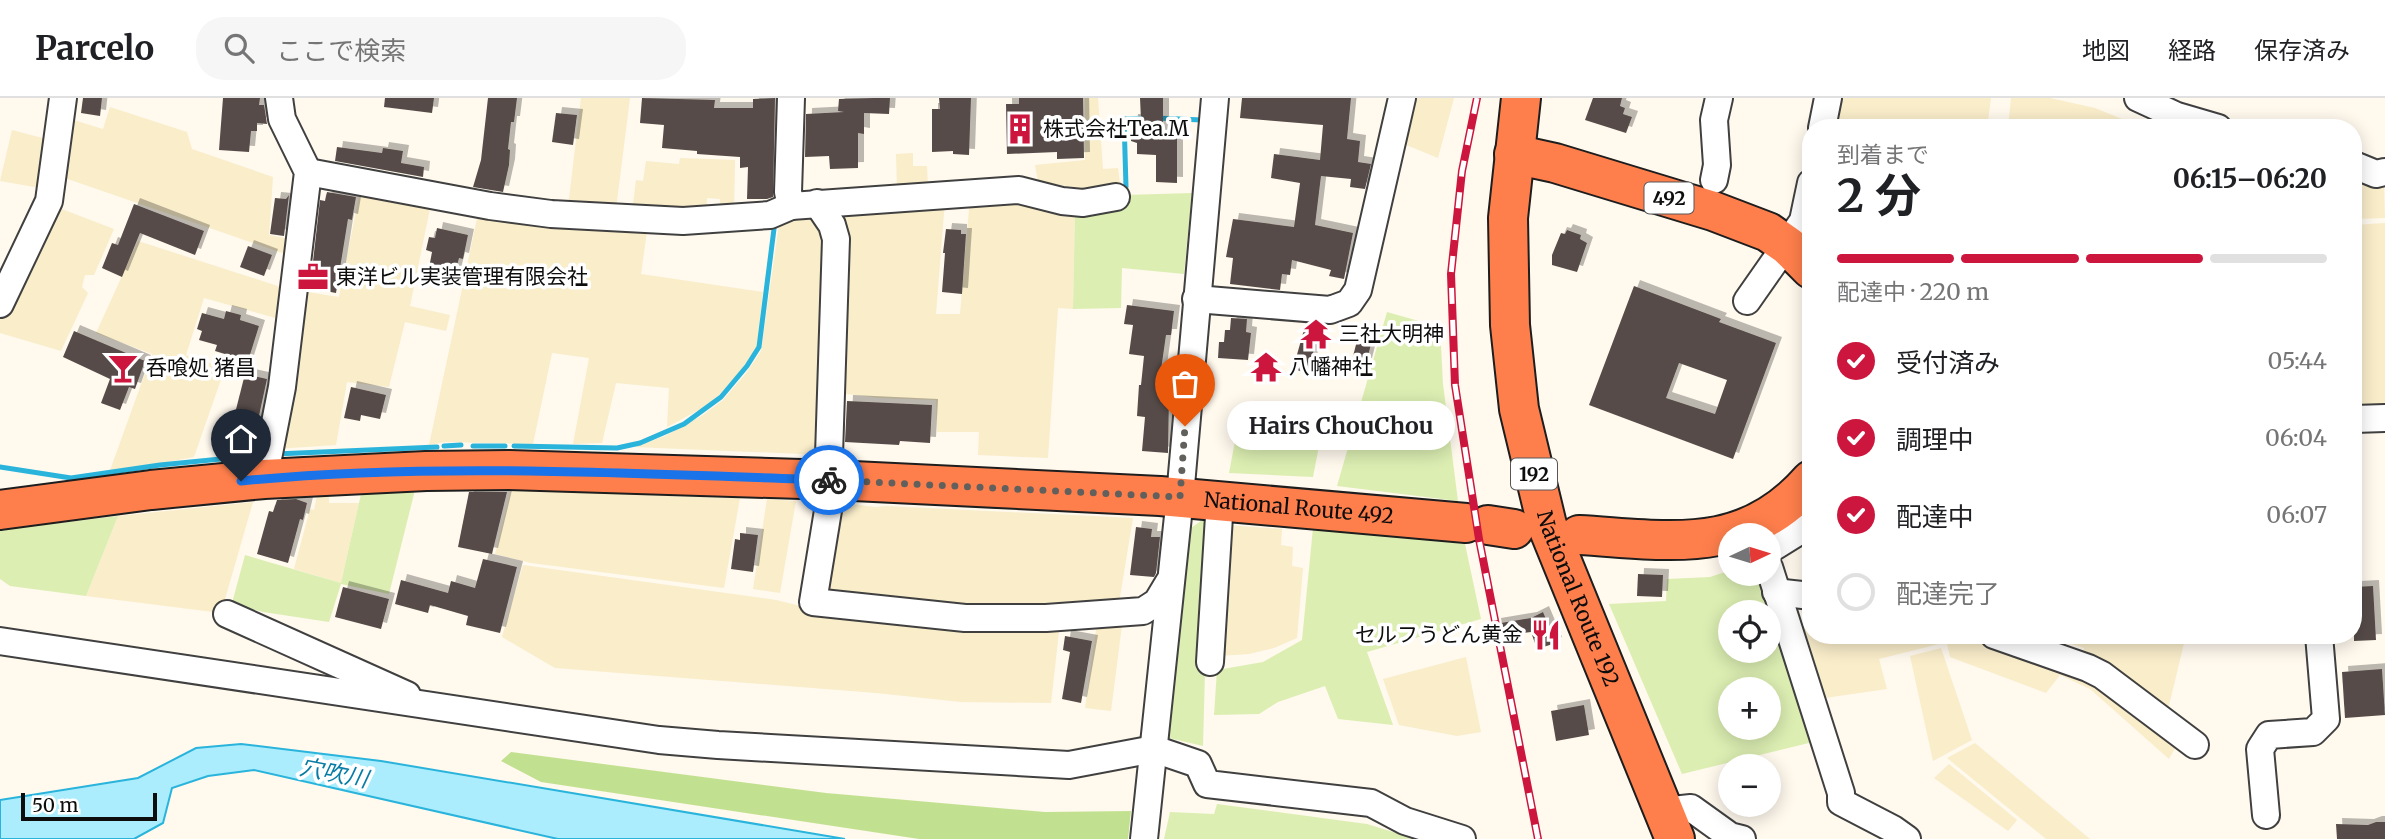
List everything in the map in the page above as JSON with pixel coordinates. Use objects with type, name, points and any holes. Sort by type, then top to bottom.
[{"type":"highway","name":"National Route 192","points":[[1521,98],[1508,218],[1510,325],[1519,409],[1537,489],[1560,559],[1670,826]]},
{"type":"highway","name":"492","points":[[1514,154],[1555,163],[1713,211],[1798,245]]},
{"type":"highway","name":"National Route 492","points":[[0,510],[264,479],[509,470],[1180,497],[1489,526]]},
{"type":"highway","points":[[1579,535],[1687,541],[1713,538],[1763,521],[1802,489]]},
{"type":"street","points":[[0,304],[9,263],[49,201],[63,98]]},
{"type":"street","points":[[264,479],[282,387],[308,172],[282,119],[279,98]]},
{"type":"street","points":[[791,98],[788,192],[832,225],[836,239],[829,456],[833,481],[813,602],[965,618],[1046,618],[1143,611],[1157,602],[1169,582]]},
{"type":"street","points":[[1144,839],[1180,497],[1215,98]]},
{"type":"street","points":[[1196,299],[1330,310],[1349,303],[1358,290],[1402,98]]},
{"type":"street","points":[[1714,180],[1717,165],[1714,120],[1718,98]]},
{"type":"street","points":[[1824,119],[1828,98]]},
{"type":"street","points":[[2138,98],[2181,107],[2202,119]]},
{"type":"street","points":[[2362,168],[2376,174],[2385,172]]},
{"type":"street","points":[[308,172],[490,206],[551,214],[683,221],[770,215],[804,205],[1019,190],[1083,204],[1116,197]]},
{"type":"street","points":[[1747,301],[1798,245],[1802,226]]},
{"type":"street","points":[[2362,419],[2385,418]]},
{"type":"street","points":[[1210,662],[1220,500]]},
{"type":"street","points":[[1782,542],[1802,528]]},
{"type":"street","points":[[1782,583],[1802,592]]},
{"type":"street","points":[[1775,586],[1841,793],[1841,803],[1907,839]]},
{"type":"street","points":[[226,614],[358,671],[430,706]]},
{"type":"street","points":[[0,642],[659,740],[1069,765],[1152,761],[1198,764],[1207,784],[1371,803],[1405,821],[1462,839]]},
{"type":"street","points":[[2019,644],[2095,671],[2195,745]]},
{"type":"street","points":[[2266,815],[2260,749],[2269,735],[2313,732],[2326,719],[2320,644]]},
{"type":"street","points":[[1670,826],[1691,808],[1730,836],[1742,839]]},
{"type":"shaded area","points":[[581,98],[630,98],[616,209],[568,207]]},
{"type":"shaded area","points":[[1085,98],[1098,98],[1103,169],[1118,168],[1120,184],[1082,188],[1038,182],[1035,165],[1085,160]]},
{"type":"shaded area","points":[[1408,98],[1454,98],[1438,158],[1399,142]]},
{"type":"shaded area","points":[[1839,98],[1991,98],[1988,119],[1836,119]]},
{"type":"shaded area","points":[[2011,98],[2050,98],[2095,108],[2122,119],[2009,119]]},
{"type":"shaded area","points":[[110,107],[187,132],[192,149],[273,177],[269,235],[290,239],[285,254],[59,176],[67,118],[103,129]]},
{"type":"shaded area","points":[[12,130],[54,141],[46,189],[0,181]]},
{"type":"shaded area","points":[[913,153],[913,166],[927,166],[928,188],[897,188],[896,154]]},
{"type":"shaded area","points":[[680,158],[735,160],[734,214],[720,213],[720,199],[707,198],[706,214],[632,211],[636,180],[643,181],[646,161],[679,164]]},
{"type":"shaded area","points":[[2362,174],[2384,181],[2385,218],[2362,219]]},
{"type":"shaded area","points":[[361,186],[432,199],[410,306],[450,315],[446,331],[405,322],[389,387],[347,382],[336,445],[275,449],[301,291],[339,297]]},
{"type":"shaded area","points":[[970,198],[1075,209],[1073,309],[1058,308],[1048,458],[978,455],[979,432],[937,432],[936,400],[879,398],[839,393],[830,206],[945,201],[936,314],[960,314]]},
{"type":"shaded area","points":[[54,206],[114,229],[94,275],[85,275],[82,287],[88,293],[61,351],[0,333],[0,315]]},
{"type":"shaded area","points":[[810,207],[826,226],[825,455],[634,447],[665,436],[703,415],[723,400],[747,372],[761,351],[780,217]]},
{"type":"shaded area","points":[[479,209],[648,224],[641,274],[763,292],[757,346],[743,368],[719,395],[701,409],[667,427],[669,388],[616,383],[602,443],[573,444],[589,358],[552,353],[533,444],[445,442],[429,445]]},
{"type":"shaded area","points":[[2385,223],[2385,408],[2362,409],[2362,224]]},
{"type":"shaded area","points":[[138,241],[287,289],[283,320],[204,298],[186,355],[225,368],[194,457],[109,473],[152,354],[96,333]]},
{"type":"shaded area","points":[[511,490],[740,498],[724,588],[531,563],[495,554]]},
{"type":"shaded area","points":[[329,495],[329,503],[359,503],[341,583],[294,569],[310,509],[314,510],[317,496]]},
{"type":"shaded area","points":[[767,499],[796,501],[780,593],[753,589]]},
{"type":"shaded area","points":[[253,502],[221,613],[86,596],[118,516]]},
{"type":"shaded area","points":[[835,502],[875,507],[1133,518],[1119,603],[1008,613],[817,596]]},
{"type":"shaded area","points":[[1226,525],[1282,529],[1281,545],[1293,547],[1292,566],[1303,568],[1297,638],[1274,648],[1249,654],[1218,656]]},
{"type":"shaded area","points":[[523,565],[776,600],[809,608],[1060,623],[1051,703],[961,702],[555,668],[502,637]]},
{"type":"shaded area","points":[[1097,624],[1122,625],[1111,711],[1085,708]]},
{"type":"shaded area","points":[[1802,644],[1939,644],[1879,659],[1887,689],[1818,699]]},
{"type":"shaded area","points":[[1947,644],[2003,644],[2096,678],[2179,741],[2169,759],[2090,689],[2060,675],[2046,693],[1950,657]]},
{"type":"shaded area","points":[[2071,644],[2184,644],[2166,718],[2082,659],[2084,648]]},
{"type":"shaded area","points":[[1941,648],[1972,740],[1933,761],[1910,656]]},
{"type":"shaded area","points":[[1466,657],[1481,732],[1457,736],[1399,725],[1383,679]]},
{"type":"shaded area","points":[[1975,743],[2090,839],[2046,839],[1947,758]]},
{"type":"shaded area","points":[[1949,764],[2017,820],[2008,831],[1934,778]]},
{"type":"green space","points":[[1192,193],[1184,274],[1122,268],[1121,308],[1073,309],[1075,209],[1125,195]]},
{"type":"green space","points":[[1387,312],[1440,327],[1443,384],[1458,501],[1337,486]]},
{"type":"green space","points":[[1239,420],[1323,425],[1313,477],[1229,473]]},
{"type":"green space","points":[[415,490],[389,594],[341,584],[329,622],[263,612],[232,603],[245,555],[341,583],[361,494]]},
{"type":"green space","points":[[118,516],[86,596],[10,586],[0,579],[0,530]]},
{"type":"green space","points":[[1201,521],[1209,521],[1203,746],[1169,738],[1188,530]]},
{"type":"green space","points":[[1313,528],[1465,544],[1481,619],[1367,652],[1393,725],[1338,719],[1325,686],[1278,702],[1259,714],[1214,715],[1217,670],[1263,662],[1302,640]]},
{"type":"green space","points":[[1718,574],[1718,586],[1766,586],[1771,600],[1718,600],[1718,663],[1781,663],[1781,632],[1817,741],[1764,754],[1718,754],[1718,765],[1682,774],[1609,604],[1666,601],[1667,579]]},
{"type":"green space","points":[[511,752],[826,793],[1045,812],[1131,811],[1128,839],[919,839],[541,782],[501,761]]},
{"type":"green space","points":[[1217,804],[1367,824],[1416,839],[1164,839],[1170,812],[1214,814]]},
{"type":"water","name":"穴吹川","points":[[241,744],[381,761],[845,839],[558,839],[254,770],[208,776],[172,788],[163,823],[134,839],[0,839],[0,800],[138,778],[196,748]]},
{"type":"building","points":[[83,98],[102,98],[100,116],[81,113]]},
{"type":"building","points":[[223,98],[260,98],[259,105],[264,105],[267,124],[257,123],[257,131],[251,131],[249,152],[219,150]]},
{"type":"building","points":[[385,98],[434,98],[432,113],[384,107]]},
{"type":"building","points":[[488,98],[517,98],[514,122],[511,122],[509,165],[503,192],[473,187],[481,160]]},
{"type":"building","points":[[642,98],[715,100],[714,108],[753,108],[753,99],[775,98],[773,197],[747,199],[748,167],[740,168],[740,157],[662,148],[664,125],[640,123]]},
{"type":"building","points":[[890,98],[889,114],[864,113],[864,134],[858,133],[858,168],[830,169],[829,156],[805,157],[806,114],[844,112],[838,111],[839,99]]},
{"type":"building","points":[[939,98],[971,98],[969,155],[953,154],[953,151],[932,152],[932,109],[940,109]]},
{"type":"building","points":[[1019,98],[1083,98],[1084,158],[1057,159],[1057,152],[1007,154],[1006,104],[1019,104]]},
{"type":"building","points":[[1140,98],[1163,98],[1163,136],[1177,136],[1177,183],[1156,182],[1156,155],[1137,154],[1137,143],[1131,141],[1132,120],[1141,120]]},
{"type":"building","points":[[1242,98],[1351,98],[1347,139],[1360,141],[1358,162],[1371,164],[1365,189],[1350,187],[1351,179],[1321,176],[1315,225],[1353,233],[1344,279],[1329,276],[1331,270],[1292,260],[1290,275],[1282,274],[1280,290],[1230,284],[1233,258],[1226,257],[1233,219],[1294,227],[1300,183],[1271,178],[1274,154],[1320,160],[1323,125],[1240,118]]},
{"type":"building","points":[[1593,98],[1622,98],[1620,106],[1625,108],[1623,114],[1632,117],[1626,133],[1585,120]]},
{"type":"building","points":[[556,113],[577,115],[573,145],[552,142]]},
{"type":"building","points":[[337,147],[382,153],[383,148],[403,151],[401,163],[424,167],[423,177],[335,161]]},
{"type":"building","points":[[327,192],[356,197],[352,220],[348,219],[336,293],[310,288],[320,200],[325,201]]},
{"type":"building","points":[[289,195],[284,236],[270,234],[275,198],[286,199]]},
{"type":"building","points":[[134,204],[204,231],[195,255],[140,233],[122,277],[102,268],[112,243],[118,245]]},
{"type":"building","points":[[437,228],[468,235],[463,259],[459,258],[455,274],[429,268],[432,252],[426,250],[429,237],[435,238]]},
{"type":"building","points":[[946,229],[961,230],[961,234],[966,234],[962,294],[942,292]]},
{"type":"building","points":[[1567,230],[1581,235],[1580,239],[1587,243],[1577,272],[1552,265],[1552,255],[1561,233],[1565,234]]},
{"type":"building","points":[[248,246],[272,255],[264,276],[240,267]]},
{"type":"building","points":[[1634,286],[1776,343],[1733,459],[1589,405]],"holes":[[[1679,363],[1727,380],[1715,414],[1666,398]]]},
{"type":"building","points":[[1127,305],[1174,311],[1171,335],[1166,335],[1160,377],[1171,377],[1171,382],[1174,383],[1173,394],[1169,395],[1168,453],[1142,451],[1145,417],[1137,416],[1144,356],[1129,354],[1133,325],[1124,324]]},
{"type":"building","points":[[226,311],[241,315],[240,320],[259,326],[248,361],[215,351],[217,345],[199,340],[202,331],[197,329],[202,313],[224,319]]},
{"type":"building","points":[[1231,318],[1247,319],[1246,332],[1251,333],[1248,360],[1218,358],[1219,342],[1224,342],[1225,330],[1230,330]]},
{"type":"building","points":[[1305,326],[1319,329],[1308,373],[1293,369]]},
{"type":"building","points":[[74,331],[145,361],[135,389],[129,387],[120,410],[101,403],[110,379],[63,357]]},
{"type":"building","points":[[1358,337],[1372,340],[1366,364],[1352,360]]},
{"type":"building","points":[[245,374],[267,379],[255,434],[231,429]]},
{"type":"building","points":[[351,387],[386,395],[380,419],[361,415],[360,421],[344,418]]},
{"type":"building","points":[[847,401],[932,405],[930,443],[900,441],[899,445],[845,442]]},
{"type":"building","points":[[469,492],[507,492],[492,554],[458,547]]},
{"type":"building","points":[[296,499],[307,503],[288,563],[257,554],[269,511],[273,512],[277,500]]},
{"type":"building","points":[[1136,527],[1152,529],[1151,537],[1160,537],[1154,577],[1130,575]]},
{"type":"building","points":[[740,533],[758,535],[753,572],[731,569],[735,539],[740,540]]},
{"type":"building","points":[[483,559],[517,567],[500,633],[466,625],[468,616],[430,605],[428,613],[395,604],[401,580],[448,593],[451,581],[475,588]]},
{"type":"building","points":[[1638,574],[1663,575],[1662,597],[1637,596]]},
{"type":"building","points":[[2373,586],[2376,640],[2362,641],[2362,587]]},
{"type":"building","points":[[343,587],[389,599],[381,629],[335,617]]},
{"type":"building","points":[[1543,612],[1556,643],[1537,649],[1531,632],[1497,636],[1495,624],[1531,618]]},
{"type":"building","points":[[1065,636],[1092,641],[1081,703],[1062,699],[1070,652],[1063,650]]},
{"type":"building","points":[[2382,669],[2385,715],[2345,718],[2342,672]]},
{"type":"building","points":[[1584,705],[1589,735],[1556,741],[1551,711]]},
{"type":"building","points":[[2385,822],[2385,839],[2337,839],[2336,824],[2368,825]]},
{"type":"waterway","points":[[1118,189],[1126,187],[1124,119],[1146,118]]},
{"type":"waterway","points":[[1156,118],[1202,120]]},
{"type":"waterway","points":[[514,446],[617,448],[640,443],[684,424],[721,397],[759,347],[775,221]]},
{"type":"waterway","points":[[444,446],[461,445]]},
{"type":"waterway","points":[[473,446],[505,446]]},
{"type":"waterway","points":[[276,454],[437,447]]},
{"type":"waterway","points":[[0,467],[71,478],[160,465],[260,455]]},
{"type":"railway","points":[[1477,98],[1462,171],[1451,274],[1455,385],[1479,539],[1538,839]]},
{"type":"way so far","points":[[829,480],[1180,497],[1185,426]]},
{"type":"place","name":"株式会社Tea.M","points":[[1020,129]]},
{"type":"place","name":"東洋ビル実装管理有限会社","points":[[313,277]]},
{"type":"place","name":"三社大明神","points":[[1316,334]]},
{"type":"place","name":"八幡神社","points":[[1266,367]]},
{"type":"place","name":"呑喰処 猪昌","points":[[123,368]]},
{"type":"place","name":"Hairs ChouChou","points":[[1185,426]]},
{"type":"place","name":"セルフうどん黄金","points":[[1546,635]]},
{"type":"route","points":[[241,481],[426,471],[509,470],[829,480]]}]
